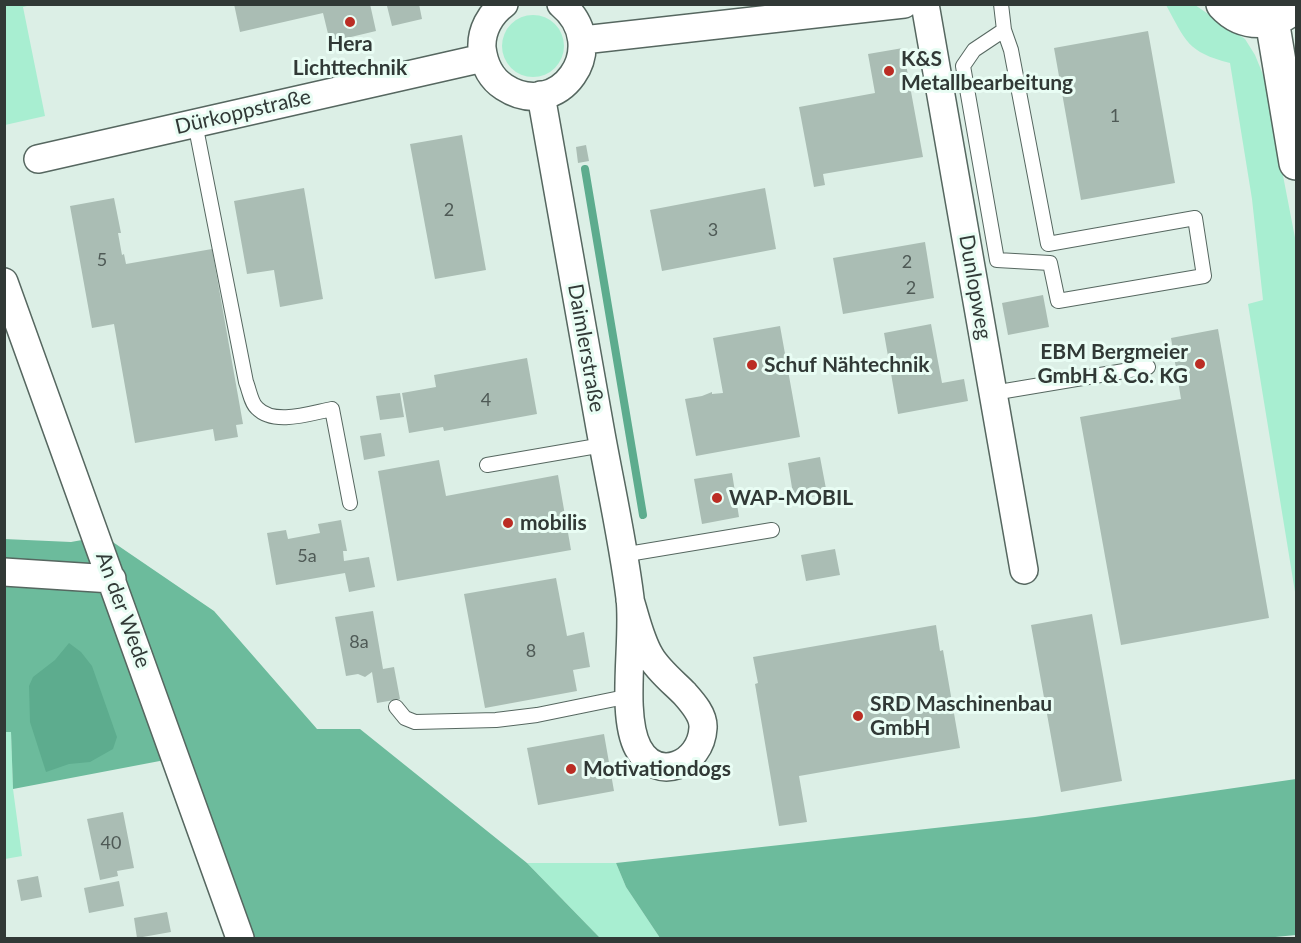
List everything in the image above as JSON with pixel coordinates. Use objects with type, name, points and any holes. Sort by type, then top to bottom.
[{"type":"street","points":[[504,4],[491,17],[485,29],[482,44],[483,58],[489,72],[498,83],[511,92],[525,96],[555,91],[572,76],[582,55],[583,40],[579,25],[561,4]]},
{"type":"street","points":[[583,40],[904,4]]},
{"type":"street","name":"Dunlopweg","points":[[925,4],[1024,570]]},
{"type":"street","points":[[1223,4],[1239,17],[1256,21],[1284,13],[1296,163]]},
{"type":"street","name":"Dürkoppstraße","points":[[38,159],[483,58]]},
{"type":"street","name":"Daimlerstraße","points":[[541,95],[630,600],[642,639],[651,658],[695,706],[703,724],[701,744],[690,759],[677,766],[661,766],[647,760],[638,747],[632,728],[630,600]]},
{"type":"street","name":"An der Wede","points":[[4,282],[240,939]]},
{"type":"street","points":[[4,572],[112,579]]},
{"type":"lane","points":[[1001,4],[1004,30],[1011,50],[1048,244],[1195,218],[1203,276],[1058,301],[1050,263],[997,260],[963,66],[974,50],[1004,30]]},
{"type":"lane","points":[[195,123],[246,382],[256,407],[267,416],[283,417],[332,409],[350,503]]},
{"type":"lane","points":[[993,393],[1148,367]]},
{"type":"lane","points":[[487,465],[603,445]]},
{"type":"lane","points":[[622,555],[772,530]]},
{"type":"lane","points":[[396,707],[405,718],[415,722],[486,721],[537,715],[630,696]]},
{"type":"shaded area","points":[[4,5],[31,5],[23,7],[45,116],[5,125]]},
{"type":"shaded area","points":[[1166,5],[1195,5],[1245,39],[1264,77],[1296,243],[1296,598],[1248,304],[1263,300],[1252,199],[1230,63],[1205,54],[1189,43]]},
{"type":"shaded area","points":[[533,15],[545,17],[555,24],[562,34],[564,46],[562,58],[555,68],[545,75],[533,77],[521,75],[511,68],[504,58],[502,46],[504,34],[511,24],[521,17]]},
{"type":"shaded area","points":[[104,536],[214,611],[317,729],[360,729],[527,863],[600,938],[250,938],[186,756],[13,789],[11,732],[4,732],[4,539],[71,542]]},
{"type":"shaded area","points":[[69,643],[81,652],[92,666],[117,737],[113,749],[90,762],[69,764],[46,772],[30,722],[29,686],[33,677],[55,660]]},
{"type":"shaded area","points":[[11,731],[13,789],[22,856],[5,859],[4,732]]},
{"type":"shaded area","points":[[1296,779],[1296,935],[1265,938],[660,938],[626,887],[616,863],[1035,817]]},
{"type":"shaded area","points":[[527,863],[616,863],[626,887],[660,938],[600,938]]},
{"type":"building","name":"Hera Lichttechnik","points":[[234,4],[370,4],[376,31],[330,42],[323,13],[240,32]]},
{"type":"building","points":[[419,4],[422,19],[392,26],[387,6]]},
{"type":"building","points":[[1148,31],[1175,183],[1081,200],[1054,48]]},
{"type":"building","points":[[903,48],[923,157],[823,174],[825,185],[814,187],[799,107],[875,93],[868,54]]},
{"type":"building","points":[[462,135],[486,270],[435,279],[410,144]]},
{"type":"building","points":[[586,145],[589,161],[578,163],[576,147]]},
{"type":"building","points":[[304,188],[323,299],[280,307],[274,270],[247,274],[234,201]]},
{"type":"building","points":[[765,188],[776,249],[662,271],[650,210]]},
{"type":"building","points":[[114,198],[121,233],[118,233],[122,255],[124,254],[126,264],[212,249],[243,424],[236,425],[238,437],[215,441],[213,429],[135,443],[114,324],[92,328],[70,206]]},
{"type":"building","points":[[925,242],[934,298],[843,314],[833,258]]},
{"type":"building","points":[[1043,295],[1049,327],[1008,335],[1002,303]]},
{"type":"building","points":[[931,324],[942,383],[964,379],[968,401],[898,414],[884,333]]},
{"type":"building","name":"Schuf Nähtechnik","points":[[780,326],[800,437],[696,456],[685,399],[712,392],[712,394],[723,393],[713,338]]},
{"type":"building","points":[[1218,329],[1269,618],[1121,645],[1080,417],[1181,399],[1171,338]]},
{"type":"building","points":[[527,358],[537,414],[444,431],[443,427],[409,433],[402,393],[436,387],[434,375]]},
{"type":"building","points":[[400,393],[404,417],[380,420],[376,396]]},
{"type":"building","points":[[381,433],[385,456],[364,460],[360,436]]},
{"type":"building","points":[[820,457],[827,494],[794,500],[788,463]]},
{"type":"building","points":[[439,460],[446,496],[558,475],[571,550],[397,581],[378,471]]},
{"type":"building","name":"WAP-MOBIL","points":[[732,473],[739,517],[702,524],[694,479]]},
{"type":"building","points":[[341,520],[347,551],[343,551],[344,561],[369,557],[375,587],[349,592],[345,573],[276,585],[267,533],[286,530],[288,539],[320,533],[318,524]]},
{"type":"building","points":[[835,549],[840,575],[806,581],[801,555]]},
{"type":"building","points":[[556,578],[567,636],[584,632],[590,667],[573,670],[577,691],[485,708],[464,594]]},
{"type":"building","points":[[373,611],[383,669],[394,667],[400,699],[377,703],[372,672],[365,677],[358,674],[346,676],[335,617]]},
{"type":"building","points":[[1092,614],[1122,781],[1061,792],[1031,625]]},
{"type":"building","name":"SRD Maschinenbau GmbH","points":[[936,625],[940,651],[943,650],[960,748],[799,776],[807,822],[779,826],[755,684],[758,683],[753,657]]},
{"type":"building","name":"Motivationdogs","points":[[604,734],[614,791],[538,805],[527,748]]},
{"type":"building","points":[[123,812],[134,868],[117,871],[118,876],[100,880],[87,819]]},
{"type":"building","points":[[38,876],[42,897],[21,901],[17,880]]},
{"type":"building","points":[[119,881],[124,906],[89,913],[84,888]]},
{"type":"building","points":[[167,912],[171,932],[137,938],[134,918]]},
{"type":"waterway","points":[[585,169],[643,515]]},
{"type":"place","name":"Hera Lichttechnik","points":[[350,22]]},
{"type":"place","name":"K&S Metallbearbeitung","points":[[889,71]]},
{"type":"place","name":"EBM Bergmeier GmbH & Co. KG","points":[[1200,364]]},
{"type":"place","name":"Schuf Nähtechnik","points":[[752,365]]},
{"type":"place","name":"WAP-MOBIL","points":[[717,498]]},
{"type":"place","name":"mobilis","points":[[508,523]]},
{"type":"place","name":"SRD Maschinenbau GmbH","points":[[858,716]]},
{"type":"place","name":"Motivationdogs","points":[[571,769]]}]
